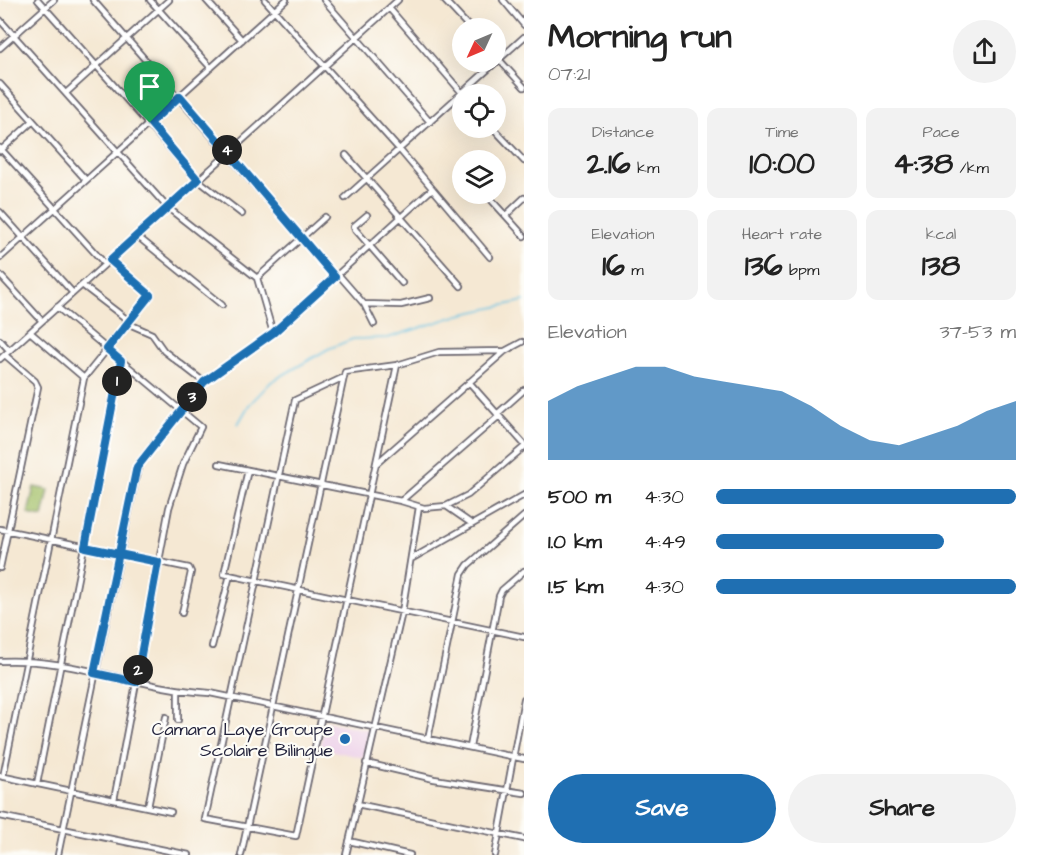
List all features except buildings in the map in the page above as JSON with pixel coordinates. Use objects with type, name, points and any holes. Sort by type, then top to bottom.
[{"type":"street","points":[[38,0],[150,123],[198,180],[242,214]]},
{"type":"street","points":[[0,48],[54,0]]},
{"type":"street","points":[[93,0],[180,96],[302,238],[364,304],[374,324]]},
{"type":"street","points":[[150,0],[211,68]]},
{"type":"street","points":[[66,93],[169,0]]},
{"type":"street","points":[[206,0],[242,40]]},
{"type":"street","points":[[265,0],[399,149],[490,257]]},
{"type":"street","points":[[0,258],[286,0]]},
{"type":"street","points":[[324,0],[430,122]]},
{"type":"street","points":[[5,355],[398,0]]},
{"type":"street","points":[[444,0],[461,18]]},
{"type":"street","points":[[503,0],[524,25]]},
{"type":"street","points":[[389,8],[454,84]]},
{"type":"street","points":[[0,20],[167,207],[257,278],[273,333]]},
{"type":"street","points":[[506,50],[524,37]]},
{"type":"street","points":[[506,67],[524,87]]},
{"type":"street","points":[[471,84],[483,72]]},
{"type":"street","points":[[0,84],[86,180]]},
{"type":"street","points":[[345,198],[452,103]]},
{"type":"street","points":[[33,121],[0,150],[105,264]]},
{"type":"street","points":[[502,138],[524,161]]},
{"type":"street","points":[[346,155],[402,216],[461,286]]},
{"type":"street","points":[[57,855],[137,467],[204,382],[273,333],[432,189]]},
{"type":"street","points":[[506,215],[524,198]]},
{"type":"street","points":[[496,204],[524,236]]},
{"type":"street","points":[[0,212],[73,293]]},
{"type":"street","points":[[367,215],[354,226],[402,283]]},
{"type":"street","points":[[257,278],[325,217]]},
{"type":"street","points":[[137,236],[222,305]]},
{"type":"street","points":[[110,260],[150,295],[84,378],[2,777],[171,812]]},
{"type":"street","points":[[0,275],[42,321]]},
{"type":"street","points":[[82,285],[128,322],[152,334],[164,351],[204,382]]},
{"type":"street","points":[[364,304],[401,305],[430,298]]},
{"type":"street","points":[[57,308],[201,427],[192,440],[174,487],[114,800]]},
{"type":"street","points":[[30,332],[84,378]]},
{"type":"street","points":[[0,340],[5,355],[36,381],[38,387],[0,568]]},
{"type":"street","points":[[376,464],[505,351],[522,342]]},
{"type":"street","points":[[241,855],[275,706],[297,589],[342,378],[348,370],[397,365],[439,352],[505,351]]},
{"type":"street","points":[[37,784],[121,361]]},
{"type":"street","points":[[342,378],[295,400],[205,819],[296,836],[397,365]]},
{"type":"street","points":[[219,464],[369,494],[419,507],[446,506],[468,495],[524,446],[469,382]]},
{"type":"street","points":[[401,501],[524,390]]},
{"type":"street","points":[[248,470],[224,574],[524,637]]},
{"type":"street","points":[[411,559],[524,495]]},
{"type":"street","points":[[446,506],[472,524]]},
{"type":"street","points":[[346,855],[402,612],[419,507]]},
{"type":"street","points":[[428,739],[462,574],[468,565],[524,516]]},
{"type":"street","points":[[0,529],[191,570],[182,614]]},
{"type":"street","points":[[470,747],[492,630],[502,590],[524,571]]},
{"type":"street","points":[[212,646],[230,575]]},
{"type":"street","points":[[0,661],[27,659],[178,691],[275,706],[524,759]]},
{"type":"street","points":[[178,691],[178,720]]},
{"type":"street","points":[[495,855],[524,699]]},
{"type":"street","points":[[148,807],[166,717]]},
{"type":"street","points":[[366,763],[479,787],[524,792]]},
{"type":"street","points":[[357,804],[524,840]]},
{"type":"street","points":[[0,816],[189,855]]},
{"type":"street","points":[[349,842],[410,855]]},
{"type":"shaded area","name":"Camara Laye Groupe Scolaire Bilingue","points":[[325,721],[369,730],[364,758],[320,748]]},
{"type":"green space","points":[[34,487],[49,490],[43,517],[28,514]]},
{"type":"waterway","points":[[238,424],[249,405],[271,382],[328,349],[353,339],[388,338],[459,315],[524,301]]},
{"type":"place","name":"Camara Laye Groupe Scolaire Bilingue","points":[[345,739]]},
{"type":"route","points":[[150,123],[180,96],[335,277],[273,333],[204,382],[137,467],[136,471],[119,554],[94,673],[136,682],[158,562],[119,554],[85,547],[121,361],[107,349],[150,295],[110,260],[198,180],[150,123]]}]
